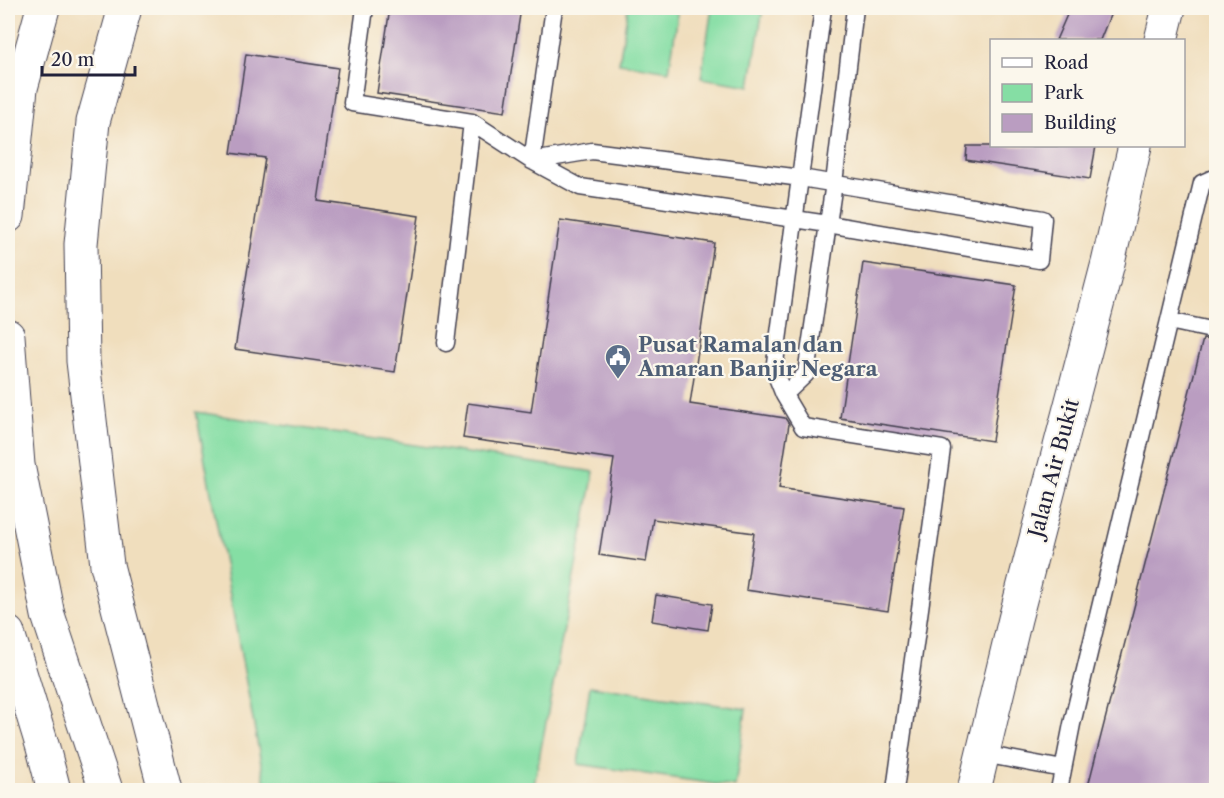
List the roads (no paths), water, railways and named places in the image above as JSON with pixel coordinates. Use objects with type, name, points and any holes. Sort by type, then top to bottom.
[{"type":"main road","points":[[8,216],[21,88],[43,8]]},
{"type":"main road","points":[[125,8],[93,122],[81,244],[83,361],[107,565],[165,790]]},
{"type":"main road","points":[[1161,39],[1169,8]]},
{"type":"main road","name":"Jalan Air Bukit","points":[[974,790],[1018,608],[1108,263],[1135,147]]},
{"type":"main road","points":[[8,336],[18,465],[30,532],[48,615],[106,790]]},
{"type":"main road","points":[[8,633],[54,790]]},
{"type":"lane","points":[[365,8],[352,103],[472,122],[532,161],[580,187],[828,224],[1039,260],[1043,219],[801,178],[592,151],[532,161]]},
{"type":"lane","points":[[532,161],[554,8]]},
{"type":"lane","points":[[823,8],[774,370],[784,395],[802,427],[942,450],[895,790]]},
{"type":"lane","points":[[784,395],[806,374],[834,183],[855,8]]},
{"type":"lane","points":[[446,343],[472,122]]},
{"type":"lane","points":[[1059,790],[1078,701],[1202,183],[1211,179],[1216,180]]},
{"type":"lane","points":[[1169,321],[1216,331]]},
{"type":"lane","points":[[983,754],[1064,770]]},
{"type":"place","name":"Pusat Ramalan dan Amaran Banjir Negara","points":[[618,380]]}]
